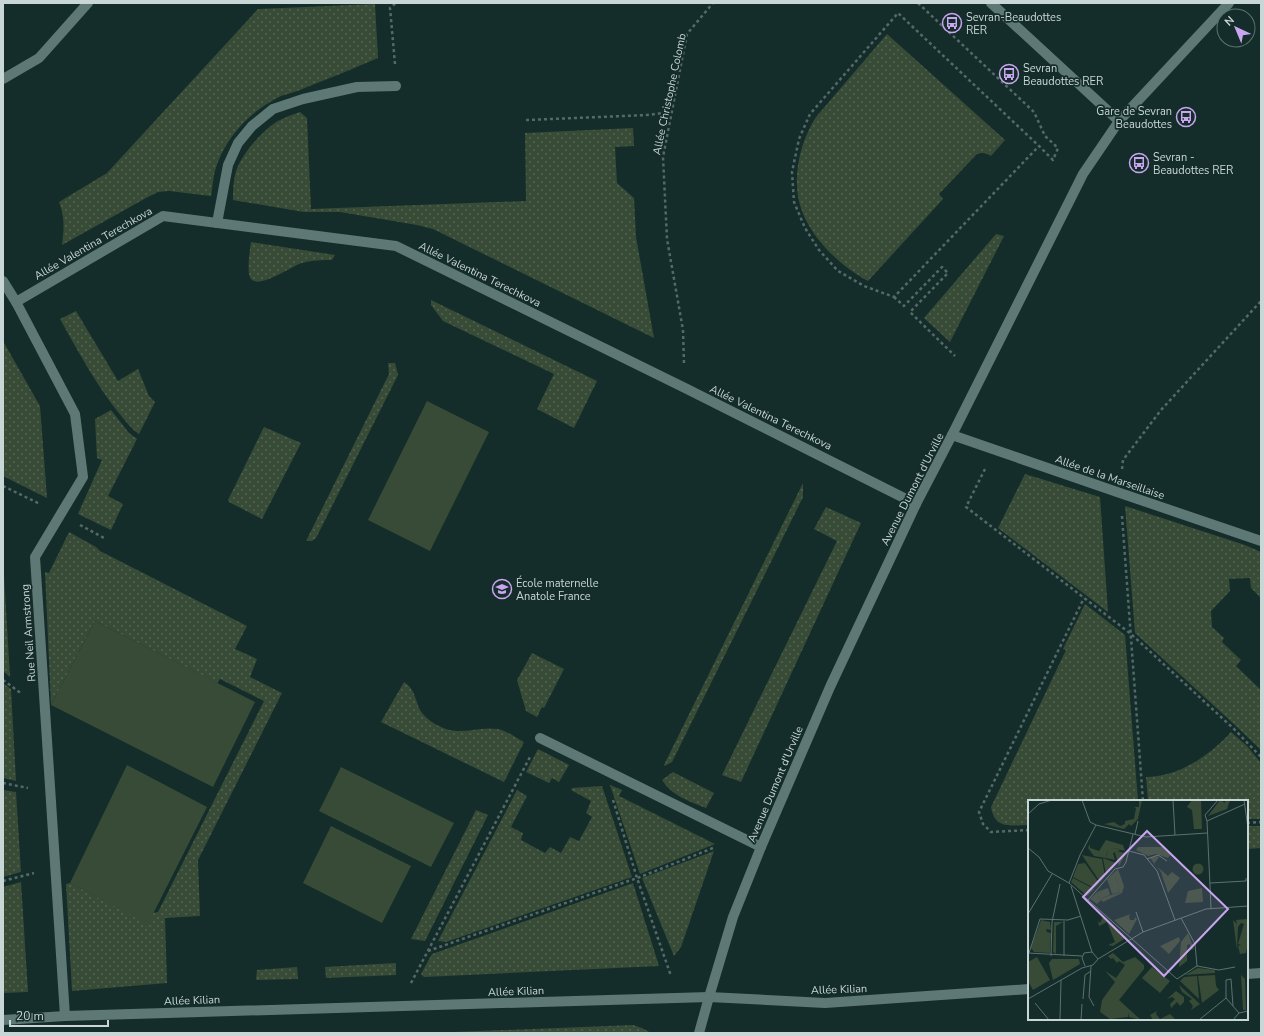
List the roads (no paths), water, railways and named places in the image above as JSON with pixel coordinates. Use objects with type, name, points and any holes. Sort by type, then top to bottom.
[{"type":"street","points":[[3,80],[39,58],[88,3]]},
{"type":"street","points":[[991,3],[1118,121]]},
{"type":"street","name":"Avenue Dumont d'Urville","points":[[699,1033],[734,917],[761,847],[830,687],[916,504],[1083,174],[1118,121],[1229,3]]},
{"type":"street","points":[[217,223],[228,165],[238,143],[252,126],[273,109],[357,87],[396,86]]},
{"type":"street","name":"Allée Valentina Terechkova","points":[[16,302],[163,216],[396,246],[659,375],[916,504]]},
{"type":"street","name":"Rue Neil Armstrong","points":[[3,281],[16,302],[75,414],[83,477],[35,557],[66,1016]]},
{"type":"street","name":"Allée de la Marseillaise","points":[[952,435],[1120,494],[1261,541]]},
{"type":"street","points":[[540,738],[761,847]]},
{"type":"street","points":[[1248,974],[1261,973]]},
{"type":"street","name":"Allée Kilian","points":[[3,1020],[66,1016],[709,997],[825,1003],[1028,990]]},
{"type":"place","name":"Sevran-Beaudottes RER","points":[[952,23]]},
{"type":"place","name":"Sevran Beaudottes RER","points":[[1009,74]]},
{"type":"place","name":"Gare de Sevran Beaudottes","points":[[1186,117]]},
{"type":"place","name":"Sevran - Beaudottes RER","points":[[1139,163]]},
{"type":"place","name":"École maternelle Anatole France","points":[[502,589]]}]
